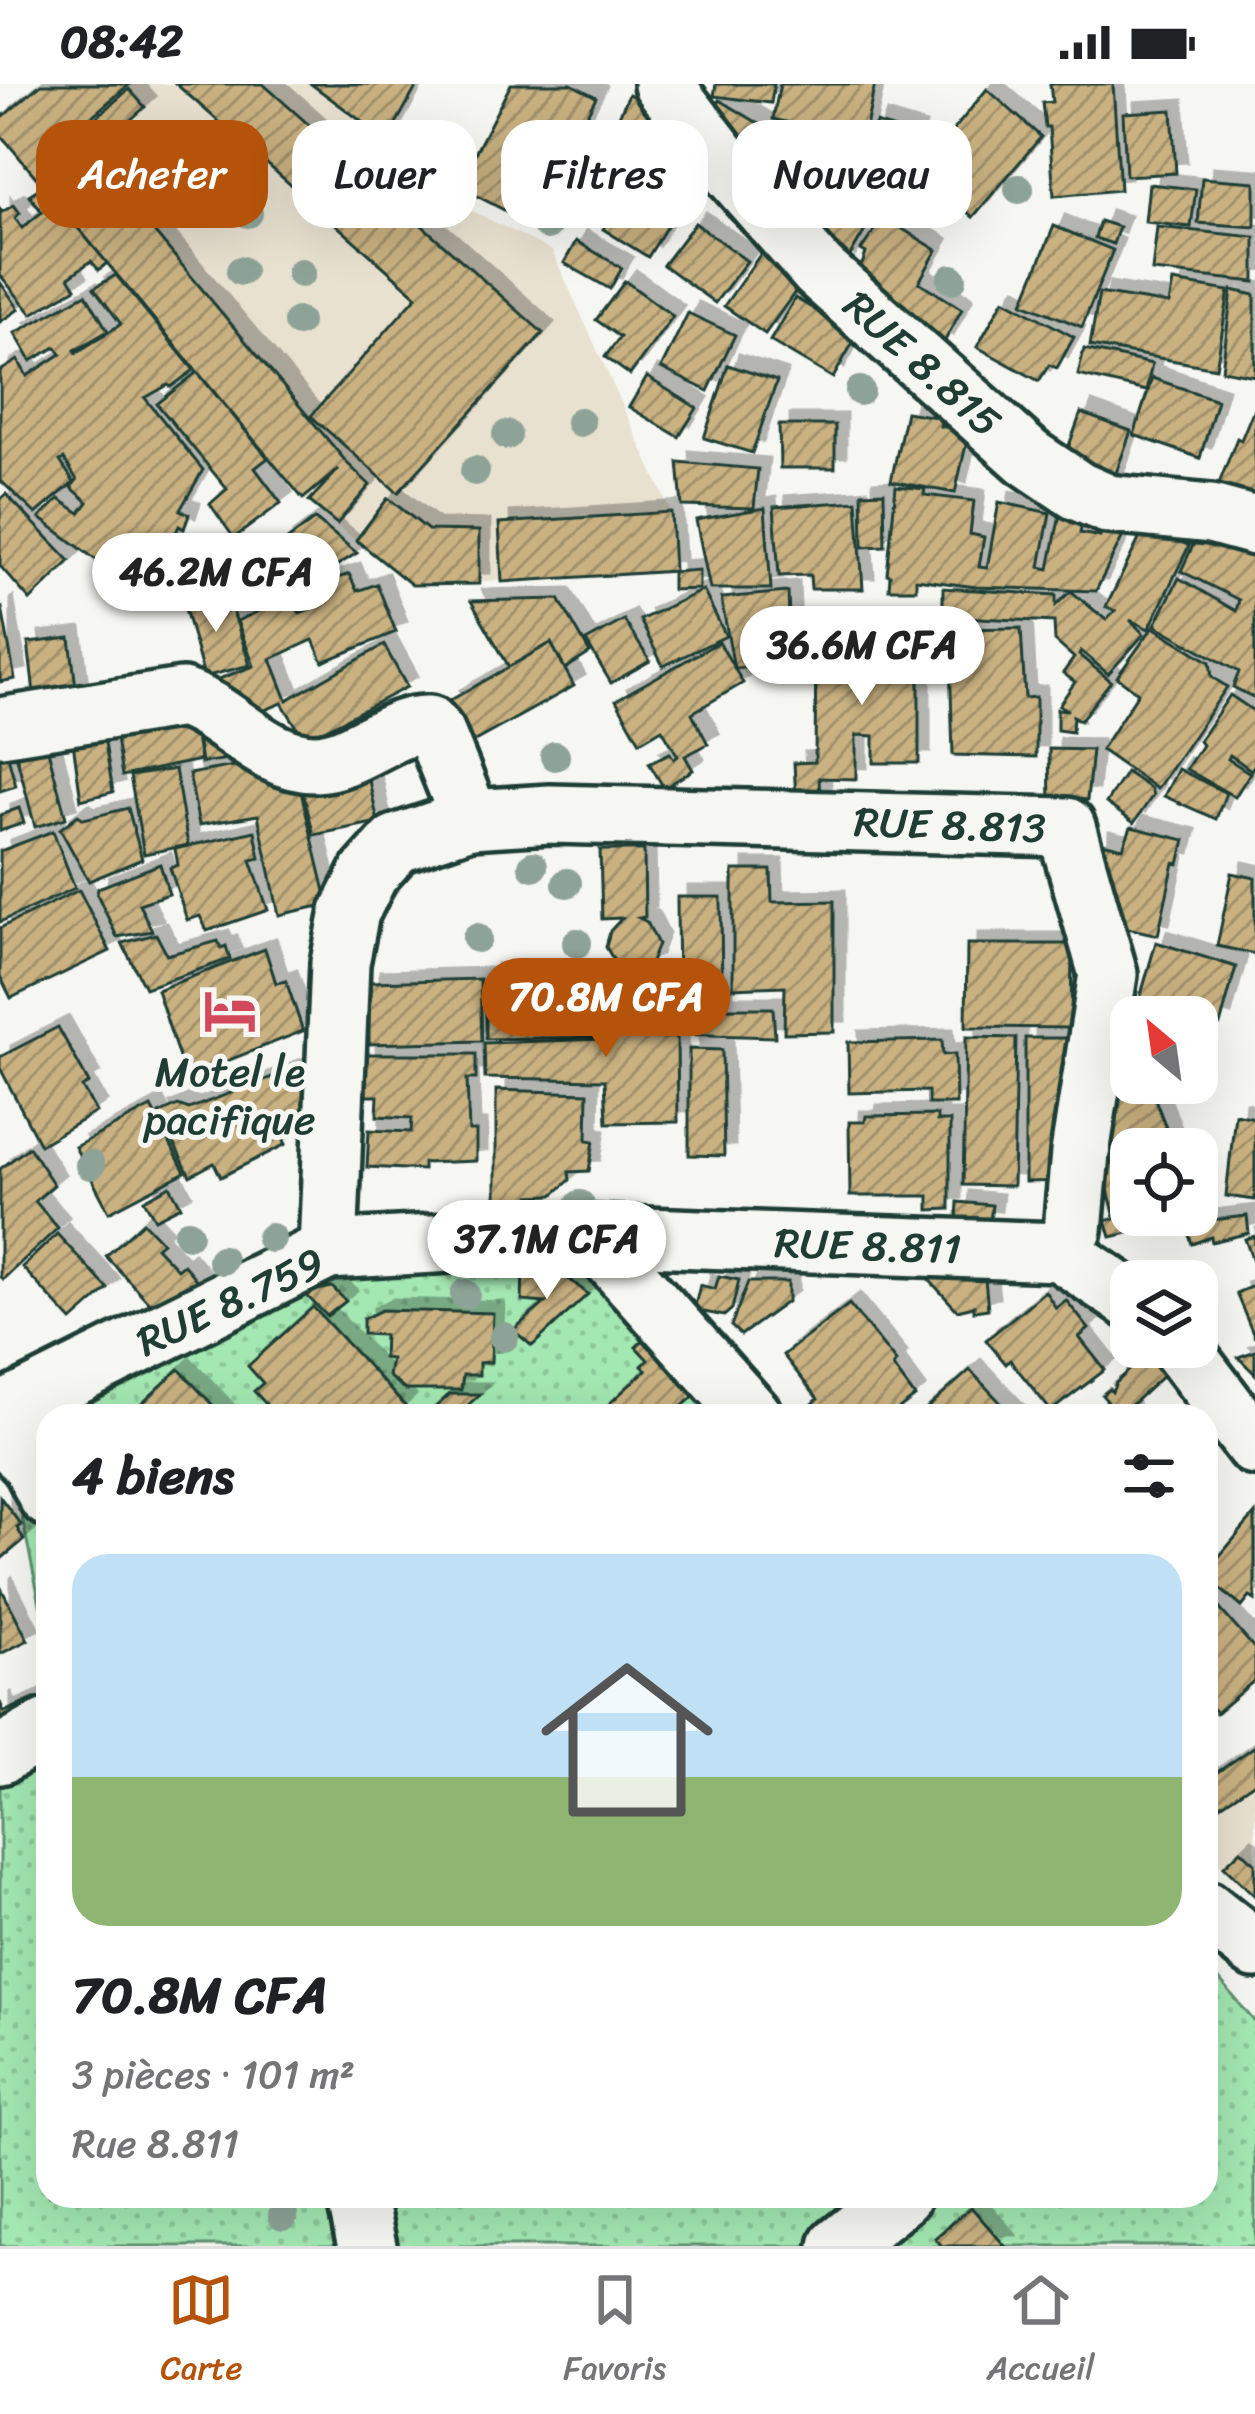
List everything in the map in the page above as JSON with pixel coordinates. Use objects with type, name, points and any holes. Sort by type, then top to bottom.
[{"type":"street","name":"RUE 8.815","points":[[663,84],[729,169],[819,271],[1029,458],[1078,491],[1108,504],[1211,514],[1255,526]]},
{"type":"street","points":[[0,727],[182,698],[203,705],[266,748],[298,762],[320,763],[358,753],[415,724],[429,724],[470,820],[396,844],[369,874],[350,912],[340,963],[328,1250]]},
{"type":"street","name":"RUE 8.813","points":[[470,820],[550,814],[1066,827],[1108,974],[1073,1230],[1060,1252]]},
{"type":"street","points":[[590,1235],[742,1404]]},
{"type":"street","name":"RUE 8.759","points":[[0,1413],[328,1250],[590,1235]]},
{"type":"street","name":"RUE 8.811","points":[[590,1235],[1060,1252]]},
{"type":"street","points":[[1060,1252],[1110,1286]]},
{"type":"street","points":[[1196,1368],[1255,1446]]},
{"type":"street","points":[[0,1431],[36,1473]]},
{"type":"street","points":[[0,1755],[36,1735]]},
{"type":"street","points":[[359,2208],[367,2246]]},
{"type":"shaded area","points":[[40,84],[310,84],[360,120],[292,120],[292,228],[477,228],[477,213],[552,251],[671,512],[674,571],[412,585],[303,499],[78,228],[268,228],[268,120],[36,120],[36,177],[0,134],[0,119]]},
{"type":"shaded area","points":[[1255,1746],[1255,1896],[1218,1863],[1218,1772]]},
{"type":"green space","points":[[579,1254],[726,1404],[38,1404],[297,1280]]},
{"type":"green space","points":[[36,1405],[36,1584],[2,1421]]},
{"type":"green space","points":[[36,1737],[36,2208],[1218,2208],[1218,1978],[1255,2022],[1255,2246],[0,2246],[0,1756]]},
{"type":"building","points":[[41,84],[130,84],[88,120],[36,120],[36,177],[0,134],[0,119]]},
{"type":"building","points":[[176,84],[263,84],[303,120],[292,120],[292,186],[268,165],[268,120],[217,120]]},
{"type":"building","points":[[311,84],[418,84],[398,120],[360,120]]},
{"type":"building","points":[[511,84],[571,84],[596,97],[584,120],[501,120],[501,208],[477,196],[477,149]]},
{"type":"building","points":[[716,84],[774,84],[771,103],[714,96]]},
{"type":"building","points":[[780,84],[875,84],[868,120],[773,119]]},
{"type":"building","points":[[1050,84],[1113,84],[1120,190],[1054,196],[1049,127],[1045,127],[1042,103],[1052,102]]},
{"type":"building","points":[[129,89],[145,107],[130,120],[93,120]]},
{"type":"building","points":[[987,89],[1041,137],[973,217],[972,120],[962,120]]},
{"type":"building","points":[[629,94],[680,117],[679,120],[617,120]]},
{"type":"building","points":[[720,100],[753,120],[732,120],[732,142],[706,120]]},
{"type":"building","points":[[1172,110],[1176,173],[1126,176],[1123,113]]},
{"type":"building","points":[[1202,178],[1255,182],[1255,227],[1198,223]]},
{"type":"building","points":[[1149,184],[1196,189],[1191,227],[1145,222]]},
{"type":"building","points":[[14,205],[22,228],[36,217],[36,228],[78,228],[107,263],[99,270],[91,261],[69,277],[76,288],[32,314],[0,275],[0,209]]},
{"type":"building","points":[[1100,221],[1119,227],[1113,244],[1095,238]]},
{"type":"building","points":[[1054,226],[1113,250],[1082,327],[1023,303]]},
{"type":"building","points":[[1157,227],[1255,237],[1255,282],[1152,271]]},
{"type":"building","points":[[78,228],[151,228],[370,485],[337,524],[309,501],[339,469],[303,499]]},
{"type":"building","points":[[340,228],[425,228],[543,333],[398,493],[311,416],[417,296]]},
{"type":"building","points":[[604,228],[666,228],[648,257]]},
{"type":"building","points":[[691,228],[702,228],[747,261],[715,303],[663,265]]},
{"type":"building","points":[[806,228],[866,228],[844,266]]},
{"type":"building","points":[[876,228],[901,228],[937,250],[919,282],[962,309],[942,346],[848,286],[863,262],[866,253],[861,250]]},
{"type":"building","points":[[576,241],[622,268],[610,289],[564,263]]},
{"type":"building","points":[[764,249],[806,277],[765,334],[724,306]]},
{"type":"building","points":[[116,275],[194,370],[145,398],[203,470],[180,510],[189,514],[184,529],[179,526],[168,550],[156,543],[137,572],[153,585],[148,592],[128,584],[40,518],[59,499],[80,513],[88,502],[71,487],[77,480],[64,459],[60,461],[74,482],[36,514],[0,480],[0,371],[18,360],[27,376],[61,354],[56,347],[31,361],[15,333],[86,294],[108,331],[76,353],[121,324],[94,288]]},
{"type":"building","points":[[625,281],[673,316],[630,375],[605,357],[620,337],[596,320]]},
{"type":"building","points":[[0,282],[19,309],[0,322]]},
{"type":"building","points":[[1173,282],[1229,291],[1216,368],[1090,346],[1099,293],[1169,304]]},
{"type":"building","points":[[1232,290],[1255,295],[1255,376],[1222,370]]},
{"type":"building","points":[[795,298],[857,335],[833,378],[770,341]]},
{"type":"building","points":[[1004,299],[1074,337],[1057,368],[1049,365],[1039,381],[977,347]]},
{"type":"building","points":[[688,313],[735,335],[708,391],[661,368]]},
{"type":"building","points":[[1084,349],[1152,364],[1146,391],[1078,375]]},
{"type":"building","points":[[728,365],[777,381],[752,453],[704,438]]},
{"type":"building","points":[[197,372],[268,458],[255,468],[281,503],[234,538],[210,504],[227,489],[157,404]]},
{"type":"building","points":[[647,377],[697,408],[679,437],[629,407]]},
{"type":"building","points":[[1152,378],[1217,400],[1200,458],[1134,435]]},
{"type":"building","points":[[1255,406],[1255,511],[1215,494]]},
{"type":"building","points":[[906,412],[942,418],[940,426],[969,432],[955,493],[891,481]]},
{"type":"building","points":[[1081,413],[1131,431],[1111,487],[1060,470]]},
{"type":"building","points":[[779,425],[835,425],[835,468],[780,468]]},
{"type":"building","points":[[678,462],[758,469],[754,508],[682,506]]},
{"type":"building","points":[[896,486],[974,501],[970,534],[984,537],[979,567],[987,568],[999,502],[1050,513],[1040,567],[1049,569],[1060,514],[1083,519],[1080,533],[1100,537],[1105,519],[1117,523],[1122,538],[1096,591],[976,587],[916,579],[916,589],[889,589]]},
{"type":"building","points":[[884,492],[885,546],[863,547],[862,493]]},
{"type":"building","points":[[6,494],[70,561],[30,600],[0,566],[0,500]]},
{"type":"building","points":[[388,498],[428,530],[479,531],[479,584],[412,585],[356,540]]},
{"type":"building","points":[[857,501],[863,589],[811,589],[810,575],[779,576],[774,507]]},
{"type":"building","points":[[765,508],[771,589],[710,589],[696,520]]},
{"type":"building","points":[[671,512],[674,571],[502,582],[499,523]]},
{"type":"building","points":[[315,519],[357,553],[309,583],[282,544]]},
{"type":"building","points":[[1204,521],[1255,544],[1255,698],[1233,687],[1239,672],[1155,625],[1179,578],[1236,611],[1239,600],[1181,571]]},
{"type":"building","points":[[1146,525],[1189,546],[1149,629],[1130,620],[1144,634],[1108,674],[1081,651],[1079,655],[1111,681],[1080,721],[1073,716],[1072,732],[1057,730],[1057,709],[1068,710],[1059,705],[1075,682],[1063,673],[1074,658],[1055,641],[1054,622],[943,616],[943,588],[1056,595],[1056,605],[1071,591],[1106,620],[1115,611],[1106,607]]},
{"type":"building","points":[[699,570],[699,589],[672,590],[672,572]]},
{"type":"building","points":[[349,574],[357,591],[377,584],[396,632],[323,662],[313,640],[271,659],[287,700],[384,645],[407,687],[305,740],[282,703],[255,714],[213,681],[254,666],[237,621],[289,598],[300,613],[328,602],[321,584]]},
{"type":"building","points":[[703,590],[726,636],[663,666],[640,620]]},
{"type":"building","points":[[227,592],[250,665],[204,677],[184,605]]},
{"type":"building","points":[[788,592],[790,643],[785,644],[784,652],[766,654],[767,667],[734,668],[721,598]]},
{"type":"building","points":[[559,599],[590,653],[565,669],[551,643],[509,667],[471,601]]},
{"type":"building","points":[[0,609],[15,679],[0,682]]},
{"type":"building","points":[[624,620],[650,661],[611,683],[586,641]]},
{"type":"building","points":[[1153,627],[1210,662],[1212,677],[1227,687],[1157,789],[1101,750],[1138,693],[1117,677]]},
{"type":"building","points":[[1021,628],[1025,698],[1036,697],[1036,757],[953,755],[949,629]]},
{"type":"building","points":[[70,638],[79,713],[37,718],[28,643]]},
{"type":"building","points":[[919,639],[919,763],[874,763],[874,736],[856,735],[856,779],[819,778],[820,798],[796,800],[794,763],[815,762],[816,640]]},
{"type":"building","points":[[719,642],[743,683],[692,713],[708,744],[685,756],[693,770],[664,788],[649,763],[670,753],[674,759],[678,756],[662,729],[640,742],[616,700]]},
{"type":"building","points":[[551,643],[574,686],[473,742],[449,701]]},
{"type":"building","points":[[1230,695],[1255,712],[1255,764],[1251,770],[1230,755],[1228,759],[1250,773],[1235,797],[1186,769]]},
{"type":"building","points":[[190,706],[200,760],[122,776],[112,714]]},
{"type":"building","points":[[101,718],[113,792],[81,800],[70,721]]},
{"type":"building","points":[[195,725],[250,756],[201,763]]},
{"type":"building","points":[[43,731],[66,818],[35,827],[12,739]]},
{"type":"building","points":[[0,739],[16,786],[0,791]]},
{"type":"building","points":[[1049,749],[1092,750],[1087,800],[1078,799],[1076,805],[1050,804]]},
{"type":"building","points":[[364,757],[378,822],[314,835],[298,773]]},
{"type":"building","points":[[279,758],[296,771],[328,904],[279,915],[258,815],[199,825],[189,774]]},
{"type":"building","points":[[175,769],[188,845],[144,854],[130,776]]},
{"type":"building","points":[[1178,769],[1226,793],[1216,819],[1164,796]]},
{"type":"building","points":[[1126,772],[1153,795],[1134,823],[1106,803]]},
{"type":"building","points":[[19,808],[24,823],[0,831],[0,815]]},
{"type":"building","points":[[128,808],[142,859],[89,881],[60,829],[78,815],[84,819]]},
{"type":"building","points":[[1131,827],[1185,840],[1179,864],[1174,863],[1158,935],[1096,921],[1098,842],[1123,848]]},
{"type":"building","points":[[53,831],[75,888],[0,922],[0,851]]},
{"type":"building","points":[[255,831],[260,858],[251,860],[268,910],[207,931],[200,916],[187,920],[170,868],[178,865],[175,849]]},
{"type":"building","points":[[600,850],[644,850],[645,917],[639,918],[647,922],[658,944],[650,965],[624,978],[606,947],[610,931],[622,918],[602,919]]},
{"type":"building","points":[[160,864],[169,894],[139,904],[152,931],[117,937],[98,888]]},
{"type":"building","points":[[733,870],[771,870],[772,902],[834,901],[834,1032],[784,1033],[785,986],[733,988]]},
{"type":"building","points":[[1232,873],[1255,878],[1255,954],[1217,946]]},
{"type":"building","points":[[79,890],[110,951],[11,998],[0,976],[0,928]]},
{"type":"building","points":[[677,897],[721,897],[722,1008],[773,1008],[775,1037],[673,1034],[673,1012],[678,1012]]},
{"type":"building","points":[[156,934],[167,955],[218,941],[221,948],[226,946],[230,959],[145,988],[122,943]]},
{"type":"building","points":[[1156,942],[1236,967],[1220,1025],[1218,996],[1141,996]]},
{"type":"building","points":[[967,944],[1072,944],[1071,1028],[966,1027]]},
{"type":"building","name":"Motel le pacifique","points":[[265,949],[276,983],[286,981],[303,1031],[194,1074],[184,1073],[157,990]]},
{"type":"building","points":[[549,972],[601,977],[603,1037],[486,1039],[486,975]]},
{"type":"building","points":[[480,979],[482,1041],[369,1044],[369,982]]},
{"type":"building","points":[[604,988],[656,989],[657,1038],[677,1037],[678,1122],[607,1123],[605,1080],[485,1078],[484,1043],[605,1039]]},
{"type":"building","points":[[58,1027],[89,1083],[82,1087],[96,1112],[40,1145],[0,1068],[0,1057]]},
{"type":"building","points":[[966,1037],[1016,1038],[1013,1186],[963,1185]]},
{"type":"building","points":[[1025,1038],[1075,1038],[1074,1181],[1025,1182]]},
{"type":"building","points":[[942,1040],[943,1055],[955,1054],[956,1104],[928,1104],[928,1091],[849,1093],[848,1042]]},
{"type":"building","points":[[689,1049],[722,1050],[724,1156],[689,1155]]},
{"type":"building","points":[[365,1054],[476,1054],[476,1079],[467,1079],[469,1131],[476,1131],[476,1161],[423,1163],[423,1170],[367,1167],[369,1130],[411,1132],[412,1118],[377,1116],[378,1096],[366,1096]]},
{"type":"building","points":[[314,1061],[316,1114],[280,1133],[286,1144],[221,1177],[214,1163],[190,1176],[159,1114],[178,1105],[189,1109]]},
{"type":"building","points":[[496,1090],[588,1093],[587,1140],[594,1141],[589,1171],[569,1172],[570,1180],[553,1195],[531,1196],[530,1202],[496,1200]]},
{"type":"building","points":[[1096,1091],[1110,1092],[1110,1104],[1157,1104],[1166,1128],[1110,1128],[1110,1197],[1100,1156]]},
{"type":"building","points":[[151,1107],[185,1172],[109,1212],[75,1147]]},
{"type":"building","points":[[1235,1114],[1255,1118],[1255,1200],[1226,1196]]},
{"type":"building","points":[[937,1115],[937,1121],[950,1121],[950,1209],[929,1210],[929,1196],[850,1196],[849,1122],[865,1122],[866,1116]]},
{"type":"building","points":[[29,1147],[54,1185],[35,1201],[58,1228],[3,1279],[0,1169]]},
{"type":"building","points":[[170,1186],[181,1206],[155,1219],[144,1200]]},
{"type":"building","points":[[958,1202],[992,1205],[990,1222],[957,1219]]},
{"type":"building","points":[[1247,1216],[1249,1233],[1192,1244],[1189,1236],[1218,1236],[1218,1219]]},
{"type":"building","points":[[143,1222],[162,1242],[156,1247],[177,1269],[183,1264],[200,1284],[163,1318],[106,1256]]},
{"type":"building","points":[[57,1234],[108,1289],[72,1321],[22,1267]]},
{"type":"building","points":[[1255,1236],[1255,1267],[1245,1239]]},
{"type":"building","points":[[984,1269],[988,1309],[974,1311],[974,1306],[957,1310],[921,1271]]},
{"type":"building","points":[[523,1270],[559,1271],[588,1294],[532,1346],[513,1330],[545,1303],[522,1301]]},
{"type":"building","points":[[719,1276],[739,1280],[732,1309],[724,1316],[694,1310],[700,1285],[715,1289]]},
{"type":"building","points":[[748,1282],[788,1282],[788,1301],[741,1335],[731,1326]]},
{"type":"building","points":[[1255,1285],[1255,1335],[1254,1336],[1236,1293]]},
{"type":"building","points":[[332,1287],[346,1301],[327,1316],[304,1293]]},
{"type":"building","points":[[1045,1291],[1056,1308],[1066,1300],[1089,1329],[1079,1337],[1105,1370],[1060,1404],[1045,1404],[1010,1360],[1006,1364],[986,1340]]},
{"type":"building","points":[[849,1304],[896,1362],[893,1367],[915,1397],[906,1404],[813,1404],[818,1399],[783,1355]]},
{"type":"building","points":[[313,1307],[403,1404],[266,1404],[254,1391],[263,1383],[248,1366]]},
{"type":"building","points":[[382,1310],[493,1313],[491,1362],[479,1363],[479,1375],[463,1375],[461,1390],[405,1390],[388,1376],[391,1359],[383,1358],[384,1335],[363,1334],[363,1319]]},
{"type":"building","points":[[645,1338],[700,1391],[685,1404],[609,1404],[646,1370],[642,1366],[648,1360],[636,1347]]},
{"type":"building","points":[[1255,1351],[1255,1374],[1238,1357]]},
{"type":"building","points":[[1132,1368],[1171,1368],[1132,1404],[1105,1404],[1102,1395],[1109,1389],[1112,1392]]},
{"type":"building","points":[[179,1369],[212,1404],[142,1404]]},
{"type":"building","points":[[970,1370],[1002,1404],[932,1404]]},
{"type":"building","points":[[450,1394],[480,1394],[469,1404],[439,1404]]},
{"type":"building","points":[[0,1497],[21,1525],[17,1528],[24,1540],[0,1560]]},
{"type":"building","points":[[1255,1514],[1255,1600],[1250,1597],[1242,1607],[1218,1587],[1218,1558]]},
{"type":"building","points":[[0,1589],[28,1640],[0,1654]]},
{"type":"building","points":[[1218,1607],[1255,1649],[1255,1680],[1218,1711]]},
{"type":"building","points":[[34,1699],[35,1723],[0,1741],[0,1702],[4,1712]]},
{"type":"building","points":[[1255,1746],[1255,1782],[1218,1807],[1218,1772]]},
{"type":"building","points":[[1241,1850],[1255,1863],[1255,1896],[1224,1866]]},
{"type":"building","points":[[972,2208],[1005,2246],[942,2246],[935,2238]]},
{"type":"place","name":"Motel le pacifique","points":[[230,1011]]}]
